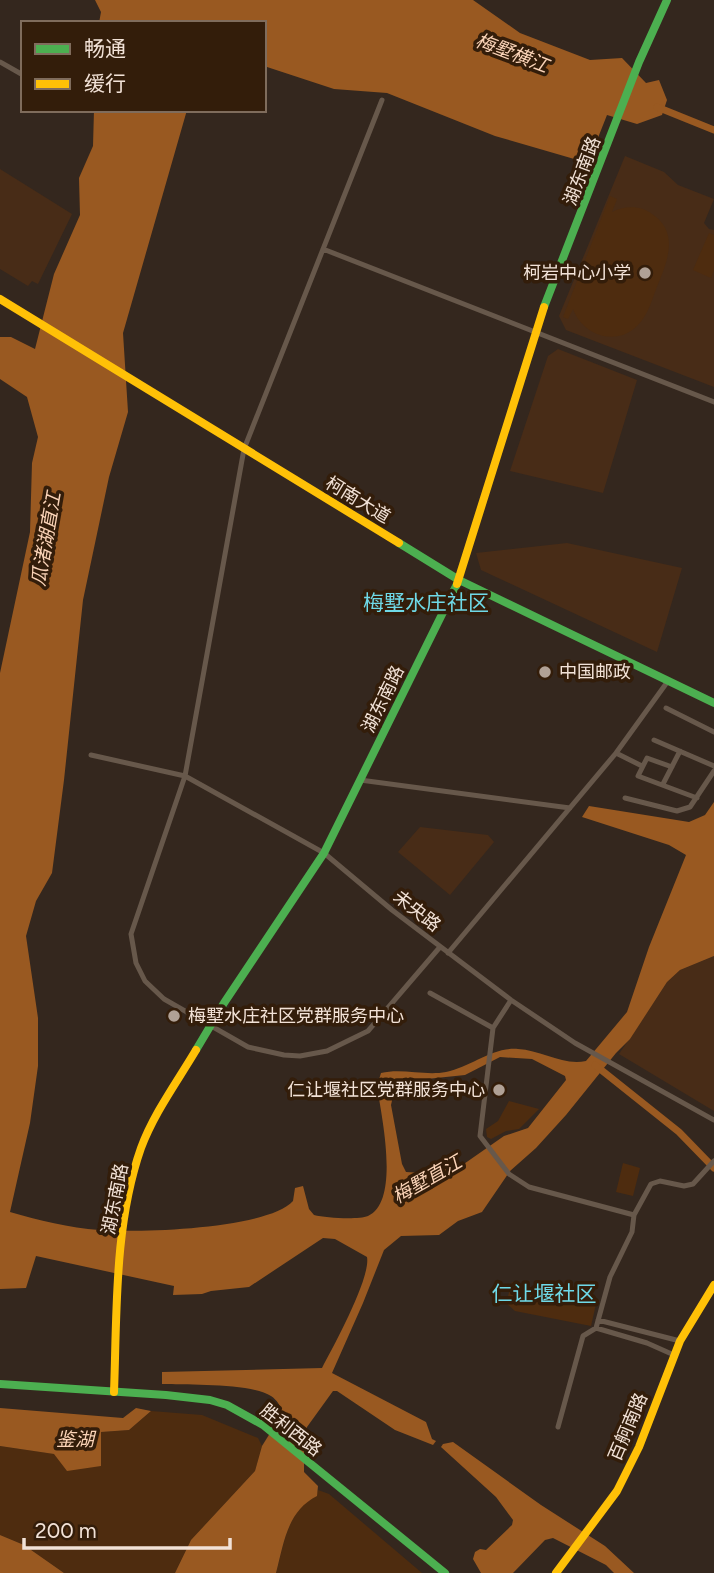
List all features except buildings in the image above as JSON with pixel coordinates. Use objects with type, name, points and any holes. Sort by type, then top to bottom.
[{"type":"street","name":"湖东南路","points":[[114,1392],[118,1285],[124,1223],[135,1171],[153,1121],[210,1027],[324,853],[459,580],[535,332],[639,62],[667,0]]},
{"type":"street","points":[[0,62],[21,74]]},
{"type":"street","points":[[382,100],[244,449],[185,776],[131,934],[136,963],[145,981],[163,999],[248,1047],[300,1056],[327,1051],[368,1031],[440,947]]},
{"type":"street","points":[[323,249],[714,402]]},
{"type":"street","name":"柯南大道","points":[[0,299],[459,580],[714,703]]},
{"type":"street","points":[[448,953],[616,753],[668,680]]},
{"type":"street","points":[[666,708],[714,732]]},
{"type":"street","points":[[625,798],[677,811],[691,807],[714,769],[654,740]]},
{"type":"street","points":[[663,784],[680,751]]},
{"type":"street","points":[[616,753],[642,766]]},
{"type":"street","name":"未央路","points":[[91,755],[185,776],[324,853],[440,947],[511,1000],[575,1043],[714,1120]]},
{"type":"street","points":[[672,767],[647,758],[638,776],[697,798]]},
{"type":"street","points":[[360,780],[570,808]]},
{"type":"street","points":[[430,993],[493,1028]]},
{"type":"street","points":[[511,1000],[493,1028],[480,1136],[483,1143],[509,1174],[529,1187],[634,1214]]},
{"type":"street","points":[[596,1328],[610,1277],[632,1232],[634,1214],[651,1184],[660,1181],[684,1186],[693,1184],[714,1161]]},
{"type":"street","name":"百舸南路","points":[[556,1573],[617,1490],[631,1465],[680,1341],[714,1285]]},
{"type":"street","points":[[597,1321],[680,1341]]},
{"type":"street","points":[[558,1427],[583,1336],[596,1328],[647,1342],[674,1355]]},
{"type":"street","name":"胜利西路","points":[[0,1384],[166,1395],[210,1400],[227,1405],[263,1425],[445,1573]]},
{"type":"shaded area","name":"柯岩中心小学","points":[[625,156],[664,172],[678,185],[714,199],[704,223],[714,230],[714,387],[566,330],[559,316]]},
{"type":"shaded area","points":[[0,169],[72,214],[38,284],[32,281],[28,286],[0,269]]},
{"type":"shaded area","points":[[610,196],[617,199],[612,212],[632,207],[647,211],[661,222],[669,241],[663,272],[644,318],[630,332],[611,337],[592,332],[584,326],[573,309],[568,319],[563,317]]},
{"type":"shaded area","points":[[709,233],[714,235],[714,270],[711,278],[693,270]]},
{"type":"shaded area","points":[[558,349],[637,380],[603,493],[510,471],[548,356]]},
{"type":"shaded area","points":[[567,543],[682,568],[657,652],[481,570],[476,553]]},
{"type":"shaded area","points":[[420,827],[488,835],[494,842],[450,895],[398,852]]},
{"type":"shaded area","points":[[714,956],[714,1111],[619,1054],[667,982],[680,970]]},
{"type":"shaded area","points":[[509,1101],[539,1109],[519,1129],[506,1131],[491,1139],[487,1137],[486,1129],[498,1121]]},
{"type":"shaded area","points":[[623,1163],[640,1168],[633,1196],[616,1192]]},
{"type":"shaded area","points":[[512,1282],[596,1304],[591,1326],[515,1311],[506,1303]]},
{"type":"shaded area","points":[[151,1411],[202,1415],[258,1438],[262,1446],[255,1471],[191,1540],[175,1573],[64,1573],[24,1545],[0,1535],[0,1446],[55,1454],[101,1465],[101,1432],[129,1430]]},
{"type":"shaded area","points":[[318,1490],[329,1494],[422,1573],[276,1573],[293,1519],[306,1502],[316,1496]]},
{"type":"water","points":[[95,0],[473,0],[520,33],[590,60],[622,58],[646,83],[659,80],[667,100],[662,115],[637,124],[607,115],[588,163],[495,136],[387,93],[334,89],[266,67],[266,21],[99,21],[101,12]]},
{"type":"water","points":[[94,112],[186,112],[123,333],[128,412],[109,477],[83,600],[52,873],[36,901],[26,936],[38,1018],[38,1066],[30,1123],[10,1212],[99,1230],[171,1230],[258,1218],[293,1201],[295,1188],[303,1186],[309,1209],[314,1215],[342,1218],[368,1216],[378,1207],[384,1193],[386,1176],[385,1135],[377,1086],[381,1073],[446,1072],[508,1049],[527,1050],[560,1060],[586,1061],[627,1012],[649,947],[686,855],[669,845],[582,817],[589,806],[689,822],[705,815],[714,802],[714,956],[680,970],[667,982],[630,1039],[536,1148],[510,1171],[482,1212],[458,1221],[439,1235],[401,1236],[384,1250],[332,1373],[426,1422],[432,1439],[436,1441],[433,1445],[395,1430],[337,1391],[333,1391],[307,1427],[304,1441],[304,1472],[318,1486],[317,1496],[307,1502],[293,1519],[276,1573],[175,1573],[191,1540],[255,1471],[262,1446],[282,1414],[275,1399],[262,1392],[219,1386],[162,1384],[162,1372],[322,1368],[357,1296],[367,1267],[367,1257],[335,1239],[323,1238],[249,1287],[173,1295],[174,1286],[36,1256],[26,1288],[0,1289],[0,673],[30,532],[32,463],[38,437],[27,397],[0,379],[0,337],[11,337],[35,349],[54,274],[80,215],[79,178],[93,146]],"holes":[[[500,1057],[532,1059],[565,1076],[566,1080],[528,1128],[504,1136],[461,1166],[423,1173],[406,1172],[402,1164],[391,1105],[394,1092],[417,1080],[465,1075]]]},
{"type":"water","name":"鉴湖","points":[[0,1408],[123,1418],[136,1408],[151,1411],[129,1430],[101,1432],[101,1466],[67,1471],[54,1454],[0,1446]]},
{"type":"water","points":[[453,1442],[541,1505],[605,1546],[634,1573],[614,1573],[606,1565],[553,1538],[545,1540],[513,1573],[481,1573],[473,1559],[475,1552],[486,1550],[512,1525],[513,1520],[496,1497],[441,1447]]},
{"type":"water","points":[[0,1535],[24,1545],[64,1573],[0,1573]]},
{"type":"waterway","name":"梅墅横江","points":[[657,107],[714,130]]},
{"type":"waterway","points":[[595,1065],[679,1132],[714,1168]]},
{"type":"traffic: fast","points":[[544,307],[639,62],[667,0]]},
{"type":"traffic: fast","points":[[399,543],[459,580],[714,703]]},
{"type":"traffic: fast","points":[[196,1050],[224,1003],[324,853],[457,584]]},
{"type":"traffic: fast","points":[[0,1384],[166,1395],[210,1400],[227,1405],[263,1425],[445,1573]]},
{"type":"traffic: slow","points":[[0,299],[399,543]]},
{"type":"traffic: slow","points":[[457,584],[544,307]]},
{"type":"traffic: slow","points":[[114,1392],[118,1269],[132,1177],[152,1122],[196,1050]]},
{"type":"traffic: slow","points":[[556,1573],[617,1491],[639,1447],[680,1341],[714,1285]]},
{"type":"place","name":"柯岩中心小学","points":[[645,273]]},
{"type":"place","name":"中国邮政","points":[[545,672]]},
{"type":"place","name":"梅墅水庄社区党群服务中心","points":[[174,1016]]},
{"type":"place","name":"仁让堰社区党群服务中心","points":[[499,1090]]},
{"type":"district","name":"梅墅水庄社区","points":[[426,602]]},
{"type":"district","name":"仁让堰社区","points":[[544,1293]]},
{"type":"water label","name":"瓜渚湖直江","points":[[46,539]]},
{"type":"water label","name":"梅墅直江","points":[[427,1179]]}]
